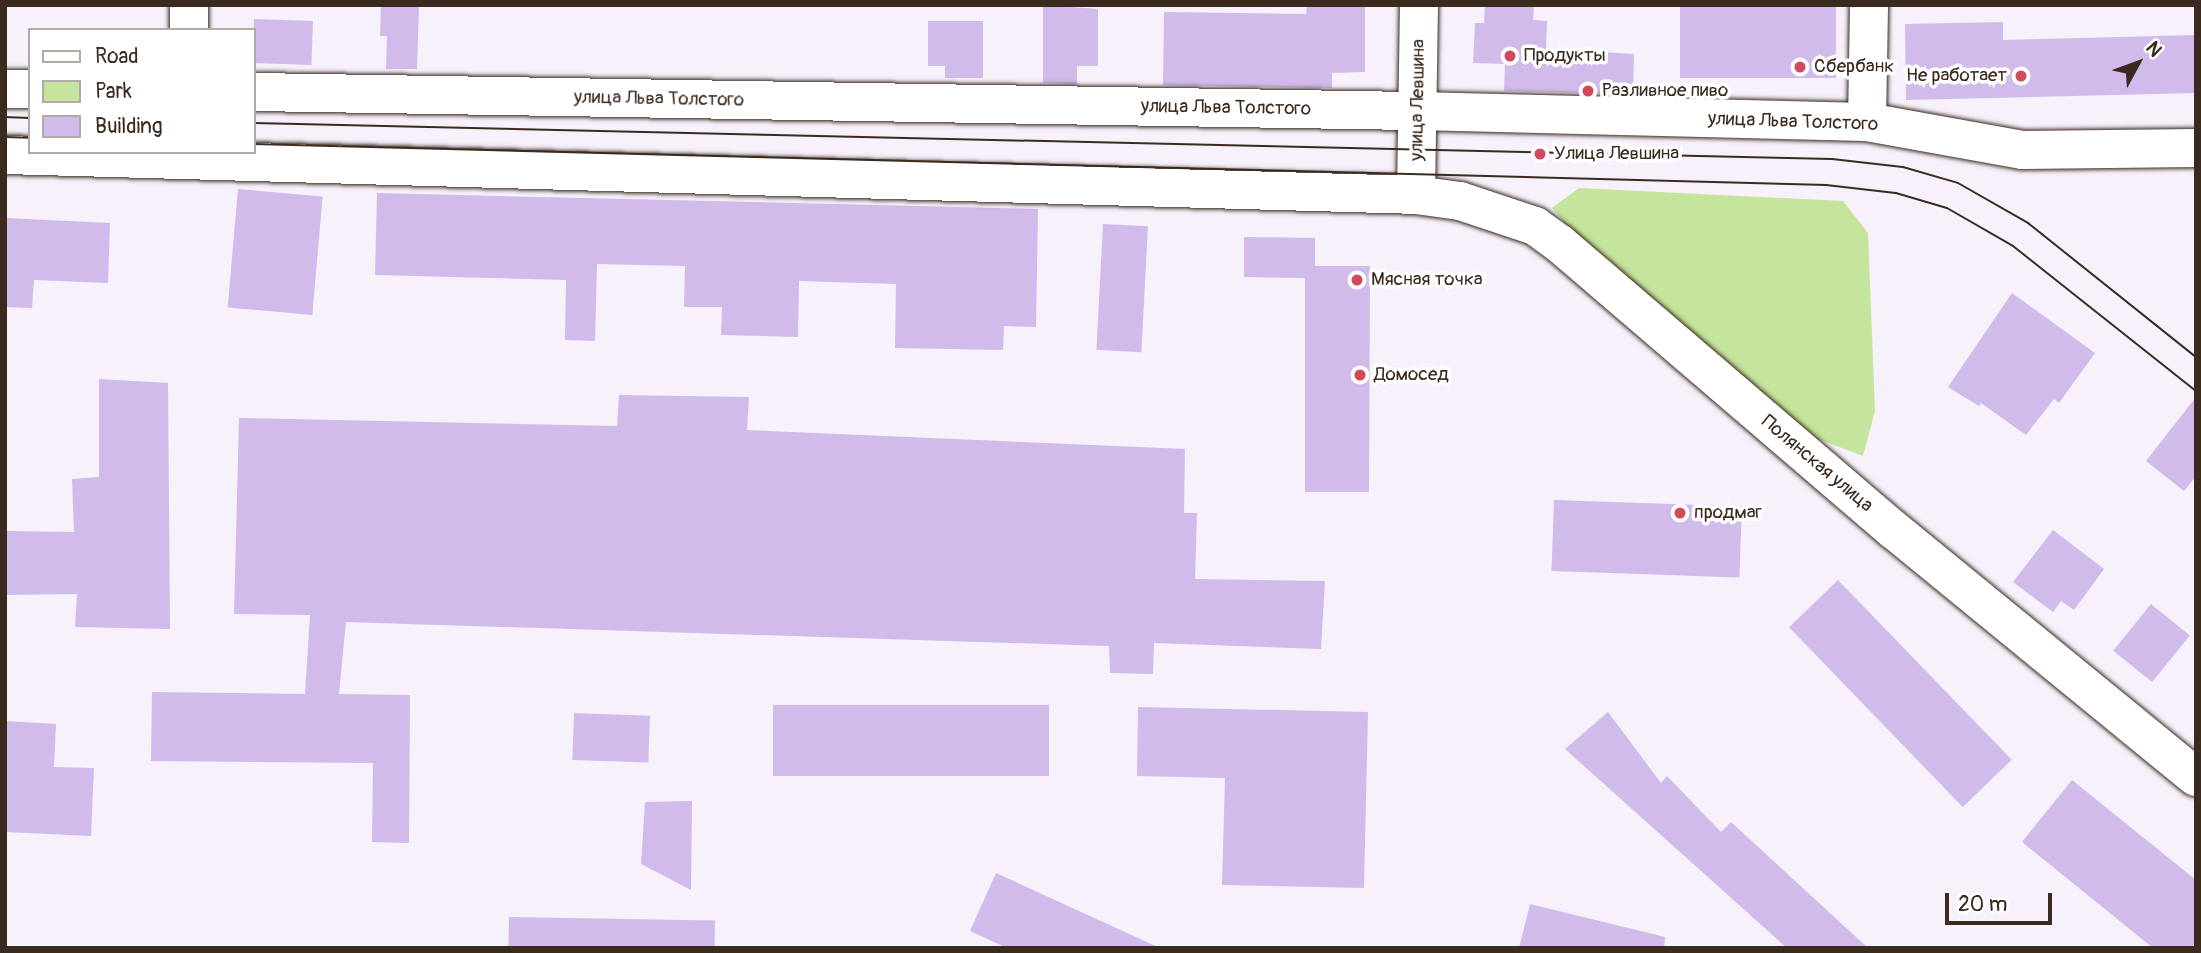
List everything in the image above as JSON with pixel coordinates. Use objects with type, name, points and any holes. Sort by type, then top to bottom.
[{"type":"street","points":[[189,5],[189,28]]},
{"type":"street","name":"улица Левшина","points":[[1416,195],[1419,5]]},
{"type":"street","points":[[1867,122],[1869,5]]},
{"type":"street","points":[[5,89],[28,89]]},
{"type":"street","name":"улица Льва Толстого","points":[[256,92],[1416,111],[1867,122],[2023,150],[2196,148]]},
{"type":"street","points":[[5,155],[1416,195]]},
{"type":"street","name":"Полянская улица","points":[[1416,195],[1460,201],[1535,226],[1560,244],[1894,530],[2196,777]]},
{"type":"green space","points":[[1579,188],[1843,201],[1868,233],[1875,411],[1863,456],[1818,439],[1590,252],[1552,208]]},
{"type":"building","points":[[381,5],[419,5],[417,69],[386,69],[387,36],[380,36]]},
{"type":"building","points":[[1043,5],[1098,9],[1098,66],[1077,66],[1077,84],[1043,83]]},
{"type":"building","points":[[1307,5],[1365,5],[1365,72],[1332,73],[1332,88],[1163,85],[1164,12],[1306,14]]},
{"type":"building","points":[[1485,5],[1534,5],[1533,20],[1547,21],[1546,49],[1634,54],[1633,94],[1504,91],[1505,64],[1473,63],[1475,23],[1484,23]]},
{"type":"building","points":[[1680,5],[1836,5],[1836,78],[1680,78]]},
{"type":"building","points":[[254,19],[313,21],[311,65],[256,63]]},
{"type":"building","points":[[928,21],[983,21],[983,78],[945,78],[945,66],[928,66]]},
{"type":"building","points":[[2003,22],[2003,40],[2196,35],[2196,93],[1906,100],[1905,24]]},
{"type":"building","points":[[238,189],[323,196],[312,315],[228,308]]},
{"type":"building","points":[[377,193],[1038,209],[1036,327],[1004,326],[1003,350],[895,348],[896,284],[799,281],[798,337],[721,335],[722,307],[684,307],[685,266],[597,264],[595,341],[565,340],[566,280],[375,275]]},
{"type":"building","points":[[5,218],[110,223],[108,283],[34,280],[32,308],[5,307]]},
{"type":"building","points":[[1103,224],[1148,226],[1141,352],[1096,350]]},
{"type":"building","points":[[1244,237],[1315,238],[1315,266],[1370,266],[1369,492],[1305,492],[1305,278],[1244,277]]},
{"type":"building","points":[[2012,293],[2095,353],[2059,403],[2054,399],[2026,435],[1981,403],[1979,406],[1948,387]]},
{"type":"building","points":[[99,379],[168,383],[170,629],[75,627],[77,594],[5,595],[5,531],[74,532],[72,479],[99,477]]},
{"type":"building","points":[[619,395],[749,397],[747,430],[1185,449],[1184,513],[1197,513],[1195,579],[1325,581],[1321,649],[1154,643],[1153,674],[1110,673],[1109,646],[346,622],[339,694],[410,695],[409,843],[372,842],[373,763],[151,761],[152,692],[305,694],[310,615],[234,614],[239,418],[617,426]]},
{"type":"building","points":[[2196,397],[2196,476],[2184,491],[2146,461]]},
{"type":"building","points":[[1554,500],[1742,507],[1739,578],[1552,571]]},
{"type":"building","points":[[2053,530],[2104,569],[2074,610],[2061,601],[2053,612],[2013,582]]},
{"type":"building","points":[[1838,580],[2012,760],[1963,807],[1789,627]]},
{"type":"building","points":[[2151,604],[2190,635],[2152,682],[2113,651]]},
{"type":"building","points":[[773,705],[1049,705],[1049,776],[773,776]]},
{"type":"building","points":[[1138,707],[1368,712],[1364,888],[1222,885],[1225,778],[1137,776]]},
{"type":"building","points":[[1608,712],[1661,783],[1667,776],[1721,832],[1731,822],[1868,948],[1787,948],[1565,749]]},
{"type":"building","points":[[574,713],[650,716],[648,763],[572,760]]},
{"type":"building","points":[[5,721],[56,724],[54,767],[94,768],[91,836],[5,832]]},
{"type":"building","points":[[2072,780],[2196,880],[2196,948],[2153,948],[2022,842]]},
{"type":"building","points":[[692,801],[691,890],[641,864],[645,802]]},
{"type":"building","points":[[996,873],[1160,948],[1007,948],[970,931]]},
{"type":"building","points":[[1530,904],[1665,937],[1664,948],[1519,948]]},
{"type":"building","points":[[509,917],[715,921],[714,948],[508,948]]},
{"type":"tram line","points":[[5,117],[28,118]]},
{"type":"tram line","points":[[256,123],[1832,159],[1903,167],[1958,183],[2028,223],[2196,357]]},
{"type":"tram line","points":[[5,137],[28,138]]},
{"type":"tram line","points":[[256,144],[1826,185],[1896,193],[1947,208],[2013,246],[2196,391]]},
{"type":"place","name":"Продукты","points":[[1510,56]]},
{"type":"place","name":"Сбербанк","points":[[1800,67]]},
{"type":"place","name":"Не работает","points":[[2021,76]]},
{"type":"place","name":"Разливное пиво","points":[[1588,91]]},
{"type":"place","name":"Улица Левшина","points":[[1540,154]]},
{"type":"place","name":"Мясная точка","points":[[1357,280]]},
{"type":"place","name":"Домосед","points":[[1360,375]]},
{"type":"place","name":"продмаг","points":[[1680,513]]}]
